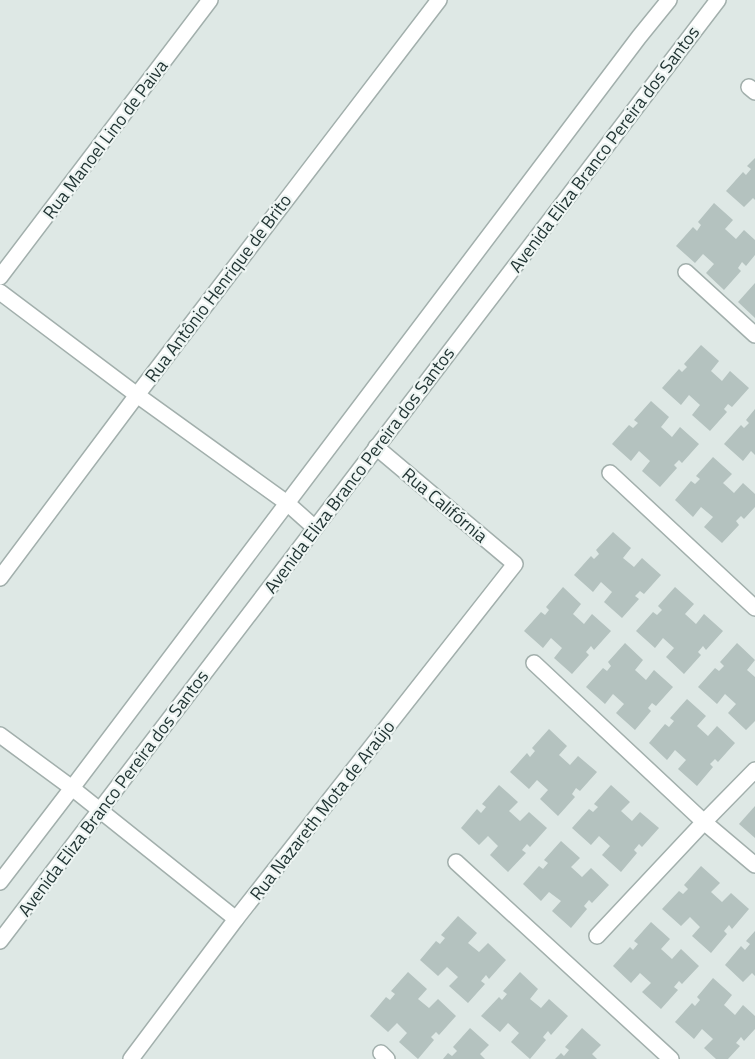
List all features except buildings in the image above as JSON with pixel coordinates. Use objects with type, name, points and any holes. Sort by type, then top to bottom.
[{"type":"street","name":"Rua Manoel Lino de Paiva","points":[[0,277],[210,0]]},
{"type":"street","name":"Rua Antônio Henrique de Brito","points":[[0,578],[137,394],[439,0]]},
{"type":"street","name":"Avenida Eliza Branco Pereira dos Santos","points":[[0,882],[668,0]]},
{"type":"street","name":"Avenida Eliza Branco Pereira dos Santos","points":[[0,941],[718,0]]},
{"type":"street","points":[[686,272],[755,334]]},
{"type":"street","points":[[0,292],[286,503],[315,528]]},
{"type":"street","name":"Rua Califórnia","points":[[376,447],[515,564]]},
{"type":"street","points":[[610,473],[755,608]]},
{"type":"street","name":"Rua Nazareth Mota de Araújo","points":[[131,1059],[236,919],[515,564]]},
{"type":"street","points":[[534,663],[704,822],[755,865]]},
{"type":"street","points":[[0,735],[72,788],[236,919]]},
{"type":"street","points":[[597,936],[755,770]]},
{"type":"street","points":[[456,862],[671,1059]]}]
